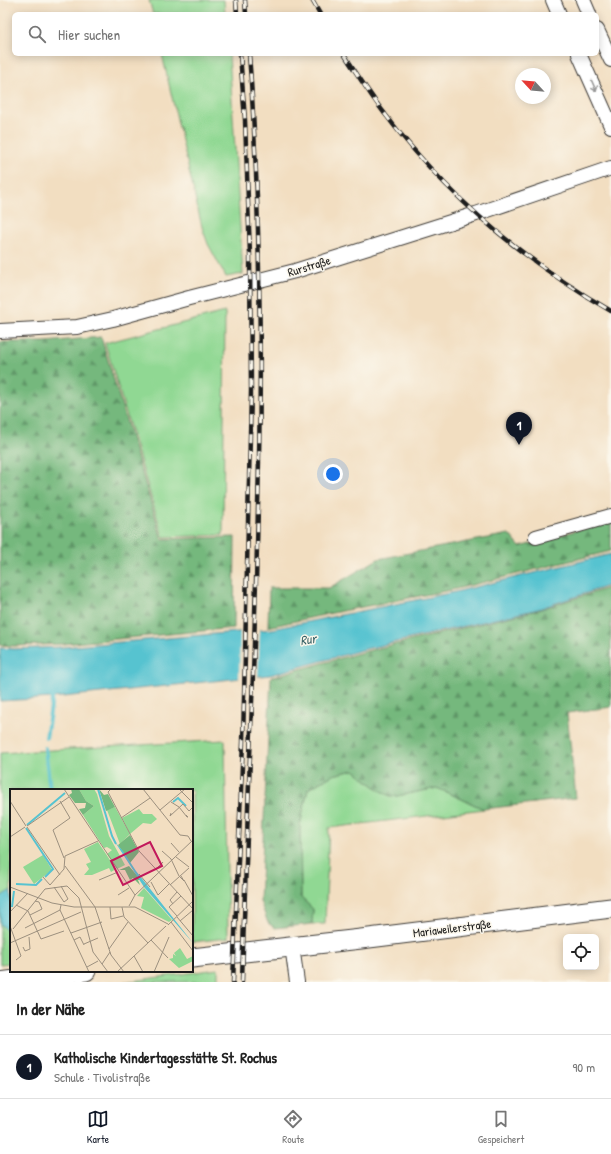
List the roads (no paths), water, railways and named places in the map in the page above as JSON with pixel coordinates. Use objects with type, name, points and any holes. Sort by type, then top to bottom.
[{"type":"main road","name":"Mariaweilerstraße","points":[[193,958],[611,908]]},
{"type":"main road","points":[[0,982],[78,972]]},
{"type":"street","points":[[553,0],[558,12]]},
{"type":"street","points":[[583,0],[588,12]]},
{"type":"street","points":[[599,34],[611,60]]},
{"type":"street","points":[[579,56],[610,119]]},
{"type":"street","name":"Rurstraße","points":[[0,331],[77,327],[113,319],[295,271],[476,214],[611,168]]},
{"type":"street","points":[[536,537],[611,516]]},
{"type":"street","points":[[292,946],[298,982]]},
{"type":"water","name":"Rur","points":[[611,554],[611,585],[538,609],[366,649],[270,675],[53,698],[0,701],[0,648],[14,649],[63,647],[272,629],[455,592]]},
{"type":"water","points":[[10,891],[10,930],[7,930],[0,924],[0,897]]},
{"type":"waterway","points":[[46,738],[53,693]]},
{"type":"waterway","points":[[45,748],[50,789]]},
{"type":"railway","points":[[236,0],[237,12]]},
{"type":"railway","points":[[245,0],[246,12]]},
{"type":"railway","points":[[312,0],[319,12]]},
{"type":"railway","points":[[233,982],[243,742],[251,391],[250,254],[245,120],[240,56]]},
{"type":"railway","points":[[242,982],[258,518],[260,402],[256,170],[249,56]]},
{"type":"railway","points":[[345,56],[374,99],[409,144],[460,199],[517,248],[548,271],[611,311]]},
{"type":"place","name":"Katholische Kindertagesstätte St. Rochus","points":[[519,445]]}]
